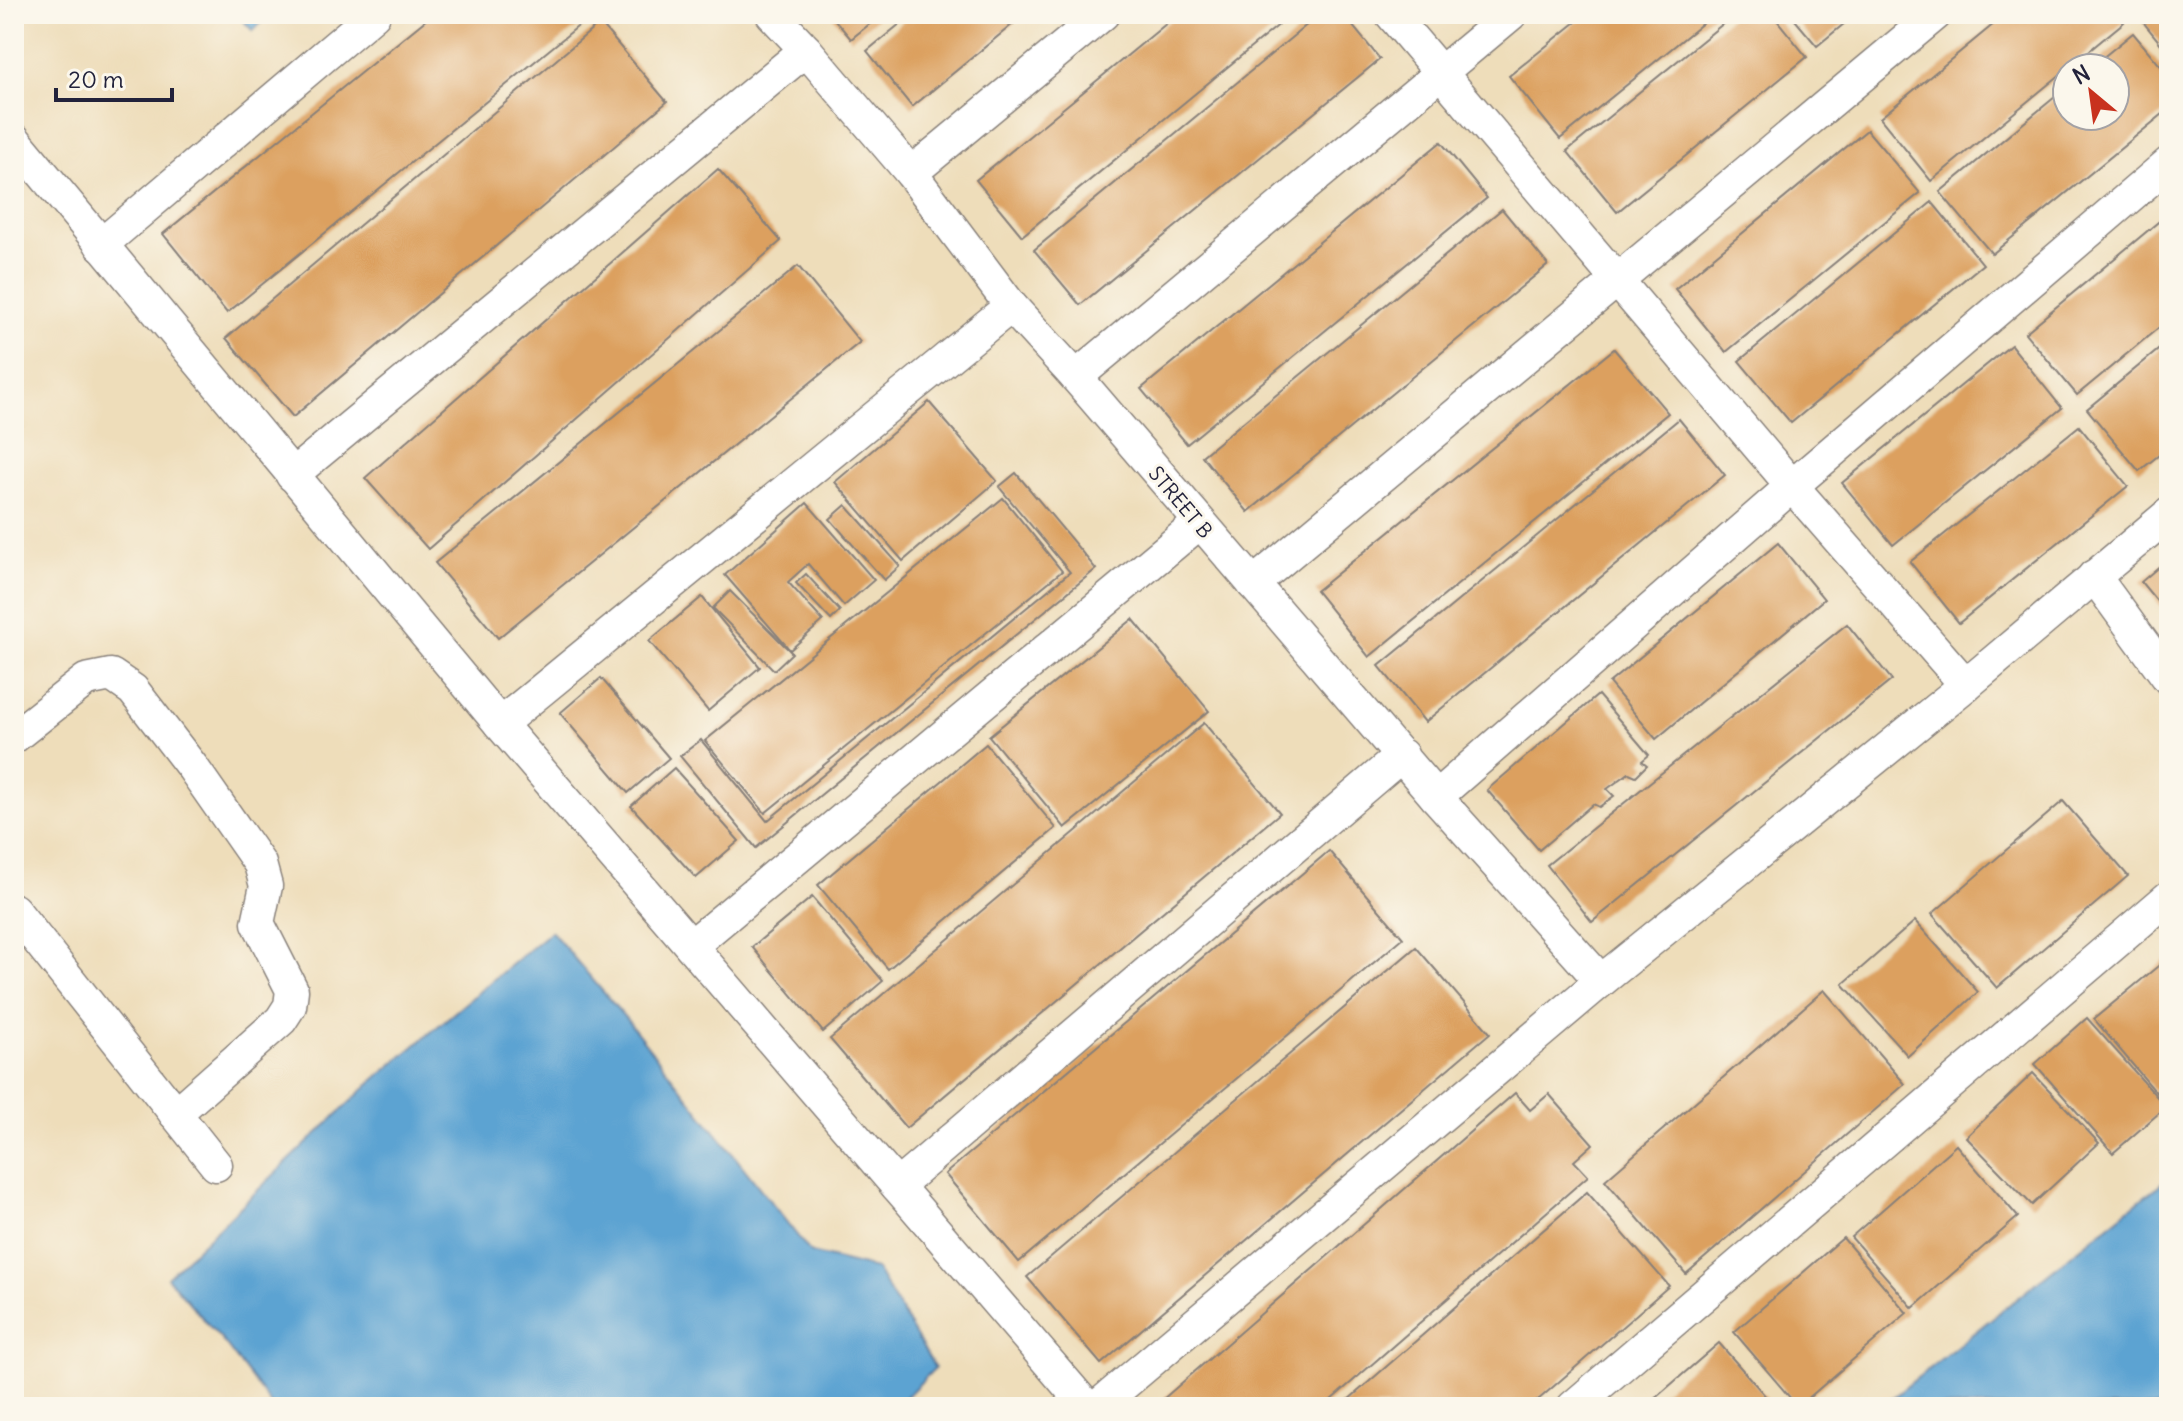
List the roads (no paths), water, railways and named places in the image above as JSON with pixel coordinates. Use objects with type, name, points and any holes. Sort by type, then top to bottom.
[{"type":"street","points":[[101,245],[374,14]]},
{"type":"street","name":"STREET B","points":[[772,14],[911,173],[1011,306],[1076,377],[1436,797],[1601,981]]},
{"type":"street","points":[[911,173],[1103,14]]},
{"type":"street","points":[[1391,14],[1792,486],[1966,685]]},
{"type":"street","points":[[1076,377],[1511,14]]},
{"type":"street","points":[[1253,584],[1936,14]]},
{"type":"street","points":[[292,475],[806,50]]},
{"type":"street","points":[[14,139],[500,724],[1087,1407]]},
{"type":"street","points":[[1436,797],[2169,163]]},
{"type":"street","points":[[500,724],[1011,306]]},
{"type":"street","points":[[1097,1407],[1601,981],[1966,685],[2169,514]]},
{"type":"street","points":[[691,946],[1199,523]]},
{"type":"street","points":[[2094,576],[2169,679]]},
{"type":"street","points":[[14,737],[86,680],[111,675],[133,690],[260,864],[266,886],[258,923],[292,990],[290,1006],[281,1020],[175,1114]]},
{"type":"street","points":[[897,1186],[1402,755]]},
{"type":"street","points":[[1573,1407],[2169,897]]},
{"type":"street","points":[[14,910],[216,1165]]},
{"type":"water","points":[[237,14],[270,14],[253,31]]},
{"type":"water","points":[[551,931],[627,1020],[811,1253],[876,1269],[935,1368],[896,1407],[273,1407],[225,1344],[167,1277],[367,1086]]},
{"type":"water","points":[[2169,1177],[2169,1407],[1882,1407],[1882,1406]]}]
